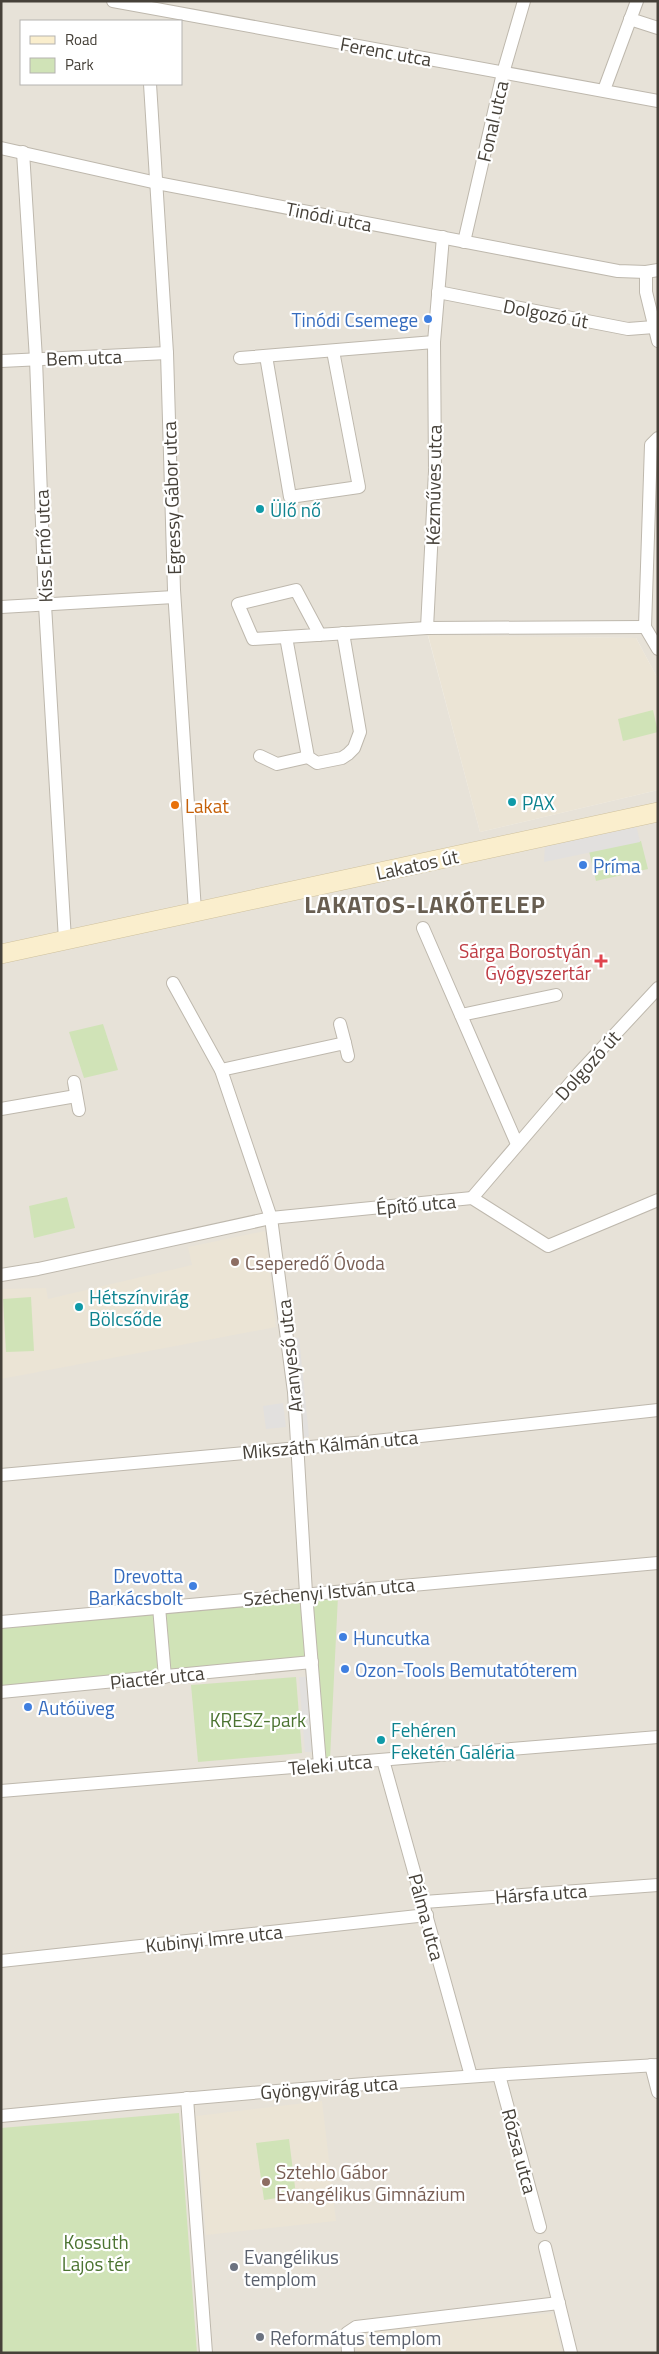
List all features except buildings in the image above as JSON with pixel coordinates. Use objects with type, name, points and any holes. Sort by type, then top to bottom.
[{"type":"street","name":"Ferenc utca","points":[[113,1],[145,4],[658,101]]},
{"type":"street","name":"Fonal utca","points":[[464,242],[503,73],[524,1]]},
{"type":"street","points":[[604,90],[637,1]]},
{"type":"street","points":[[145,4],[146,20]]},
{"type":"street","points":[[630,20],[658,28]]},
{"type":"street","name":"Egressy Gábor utca","points":[[150,85],[167,353],[174,597],[195,912]]},
{"type":"street","name":"Tinódi utca","points":[[1,148],[157,183],[618,272],[652,271]]},
{"type":"street","name":"Kiss Ernő utca","points":[[23,152],[36,359],[45,605],[65,940]]},
{"type":"street","name":"Kézműves utca","points":[[427,628],[435,471],[434,342],[443,237]]},
{"type":"street","points":[[652,271],[646,292],[658,341]]},
{"type":"street","name":"Dolgozó út","points":[[438,292],[628,329],[654,327]]},
{"type":"street","points":[[240,358],[434,342]]},
{"type":"street","points":[[266,356],[290,497],[359,487],[333,351]]},
{"type":"street","name":"Bem utca","points":[[1,361],[167,353]]},
{"type":"street","points":[[658,438],[651,445],[645,627],[658,648]]},
{"type":"street","points":[[320,634],[296,590],[238,604],[253,639],[427,628],[645,627]]},
{"type":"street","points":[[1,607],[174,597]]},
{"type":"street","points":[[260,756],[277,764],[308,758],[318,763],[342,758],[354,748],[360,732],[344,633]]},
{"type":"street","points":[[286,637],[308,758]]},
{"type":"street","name":"Lakatos út","points":[[1,954],[658,812]]},
{"type":"street","points":[[423,928],[517,1144]]},
{"type":"street","points":[[173,984],[220,1070],[271,1218]]},
{"type":"street","name":"Dolgozó út","points":[[472,1198],[517,1144],[658,988]]},
{"type":"street","points":[[461,1015],[556,995]]},
{"type":"street","points":[[340,1024],[348,1056]]},
{"type":"street","points":[[220,1070],[345,1043]]},
{"type":"street","points":[[74,1082],[78,1110]]},
{"type":"street","points":[[1,1109],[76,1096]]},
{"type":"street","name":"Építő utca","points":[[1,1275],[38,1269],[271,1218],[472,1198],[532,1238],[548,1246],[658,1200]]},
{"type":"street","name":"Aranyeső utca","points":[[271,1218],[288,1344],[298,1448],[306,1593],[320,1765]]},
{"type":"street","name":"Mikszáth Kálmán utca","points":[[1,1475],[298,1448],[658,1410]]},
{"type":"street","name":"Széchenyi István utca","points":[[1,1622],[159,1606],[658,1563]]},
{"type":"street","points":[[159,1606],[165,1677]]},
{"type":"street","name":"Piactér utca","points":[[1,1692],[312,1662]]},
{"type":"street","name":"Teleki utca","points":[[1,1791],[658,1737]]},
{"type":"street","name":"Pálma utca","points":[[383,1760],[424,1902],[470,2076]]},
{"type":"street","name":"Hársfa utca","points":[[424,1902],[658,1885]]},
{"type":"street","name":"Kubinyi Imre utca","points":[[1,1961],[427,1916]]},
{"type":"street","points":[[654,2065],[658,2092]]},
{"type":"street","name":"Gyöngyvirág utca","points":[[1,2116],[187,2098],[470,2076],[654,2065]]},
{"type":"street","name":"Rózsa utca","points":[[499,2075],[540,2227]]},
{"type":"street","points":[[187,2098],[206,2353]]},
{"type":"street","points":[[545,2247],[571,2353]]},
{"type":"street","points":[[348,2353],[347,2333],[356,2327],[559,2303]]},
{"type":"shaded area","points":[[1,1],[658,1],[658,679],[636,638],[428,636],[480,832],[658,790],[658,2353],[1,2353]]},
{"type":"shaded area","points":[[428,635],[636,638],[658,679],[658,790],[480,832]]},
{"type":"shaded area","points":[[636,825],[640,842],[544,862],[545,846]]},
{"type":"shaded area","points":[[265,1231],[276,1327],[1,1379],[1,1289],[46,1288],[48,1299],[192,1265],[188,1247]]},
{"type":"shaded area","points":[[293,1338],[299,1338],[309,1437],[304,1437]]},
{"type":"shaded area","points":[[283,1403],[286,1427],[266,1429],[263,1406]]},
{"type":"shaded area","points":[[299,1677],[307,1677],[314,1752],[305,1752]]},
{"type":"shaded area","name":"Sztehlo Gábor Evangélikus Gimnázium","points":[[322,2101],[336,2221],[206,2235],[196,2116]]},
{"type":"shaded area","points":[[553,2313],[562,2353],[357,2353],[355,2332]]},
{"type":"green space","points":[[653,710],[658,732],[623,741],[618,719]]},
{"type":"green space","points":[[641,841],[648,869],[596,881],[589,851]]},
{"type":"green space","points":[[103,1024],[118,1070],[84,1078],[69,1032]]},
{"type":"green space","points":[[67,1197],[75,1228],[34,1238],[29,1206]]},
{"type":"green space","points":[[31,1297],[34,1351],[6,1352],[3,1299]]},
{"type":"green space","points":[[338,1596],[330,1759],[326,1759],[316,1659],[1,1688],[1,1628]]},
{"type":"green space","name":"KRESZ-park","points":[[296,1677],[302,1753],[198,1762],[191,1685]]},
{"type":"green space","name":"Kossuth Lajos tér","points":[[179,2113],[197,2353],[1,2353],[1,2128]]},
{"type":"green space","points":[[289,2139],[296,2195],[264,2200],[256,2143]]},
{"type":"place","name":"Tinódi Csemege","points":[[428,319]]},
{"type":"place","name":"Ülő nő","points":[[260,509]]},
{"type":"place","name":"PAX","points":[[512,802]]},
{"type":"place","name":"Lakat","points":[[175,805]]},
{"type":"place","name":"Príma","points":[[583,865]]},
{"type":"place","name":"Sárga Borostyán Gyógyszertár","points":[[601,961]]},
{"type":"place","name":"Cseperedő Óvoda","points":[[235,1262]]},
{"type":"place","name":"Hétszínvirág Bölcsőde","points":[[79,1307]]},
{"type":"place","name":"Drevotta Barkácsbolt","points":[[193,1586]]},
{"type":"place","name":"Huncutka","points":[[343,1637]]},
{"type":"place","name":"Ozon-Tools Bemutatóterem","points":[[345,1669]]},
{"type":"place","name":"Autóüveg","points":[[28,1707]]},
{"type":"place","name":"Fehéren Feketén Galéria","points":[[381,1740]]},
{"type":"place","name":"Sztehlo Gábor Evangélikus Gimnázium","points":[[266,2182]]},
{"type":"place","name":"Evangélikus templom","points":[[234,2267]]},
{"type":"place","name":"Református templom","points":[[260,2337]]},
{"type":"district","name":"LAKATOS-LAKÓTELEP","points":[[425,904]]}]
